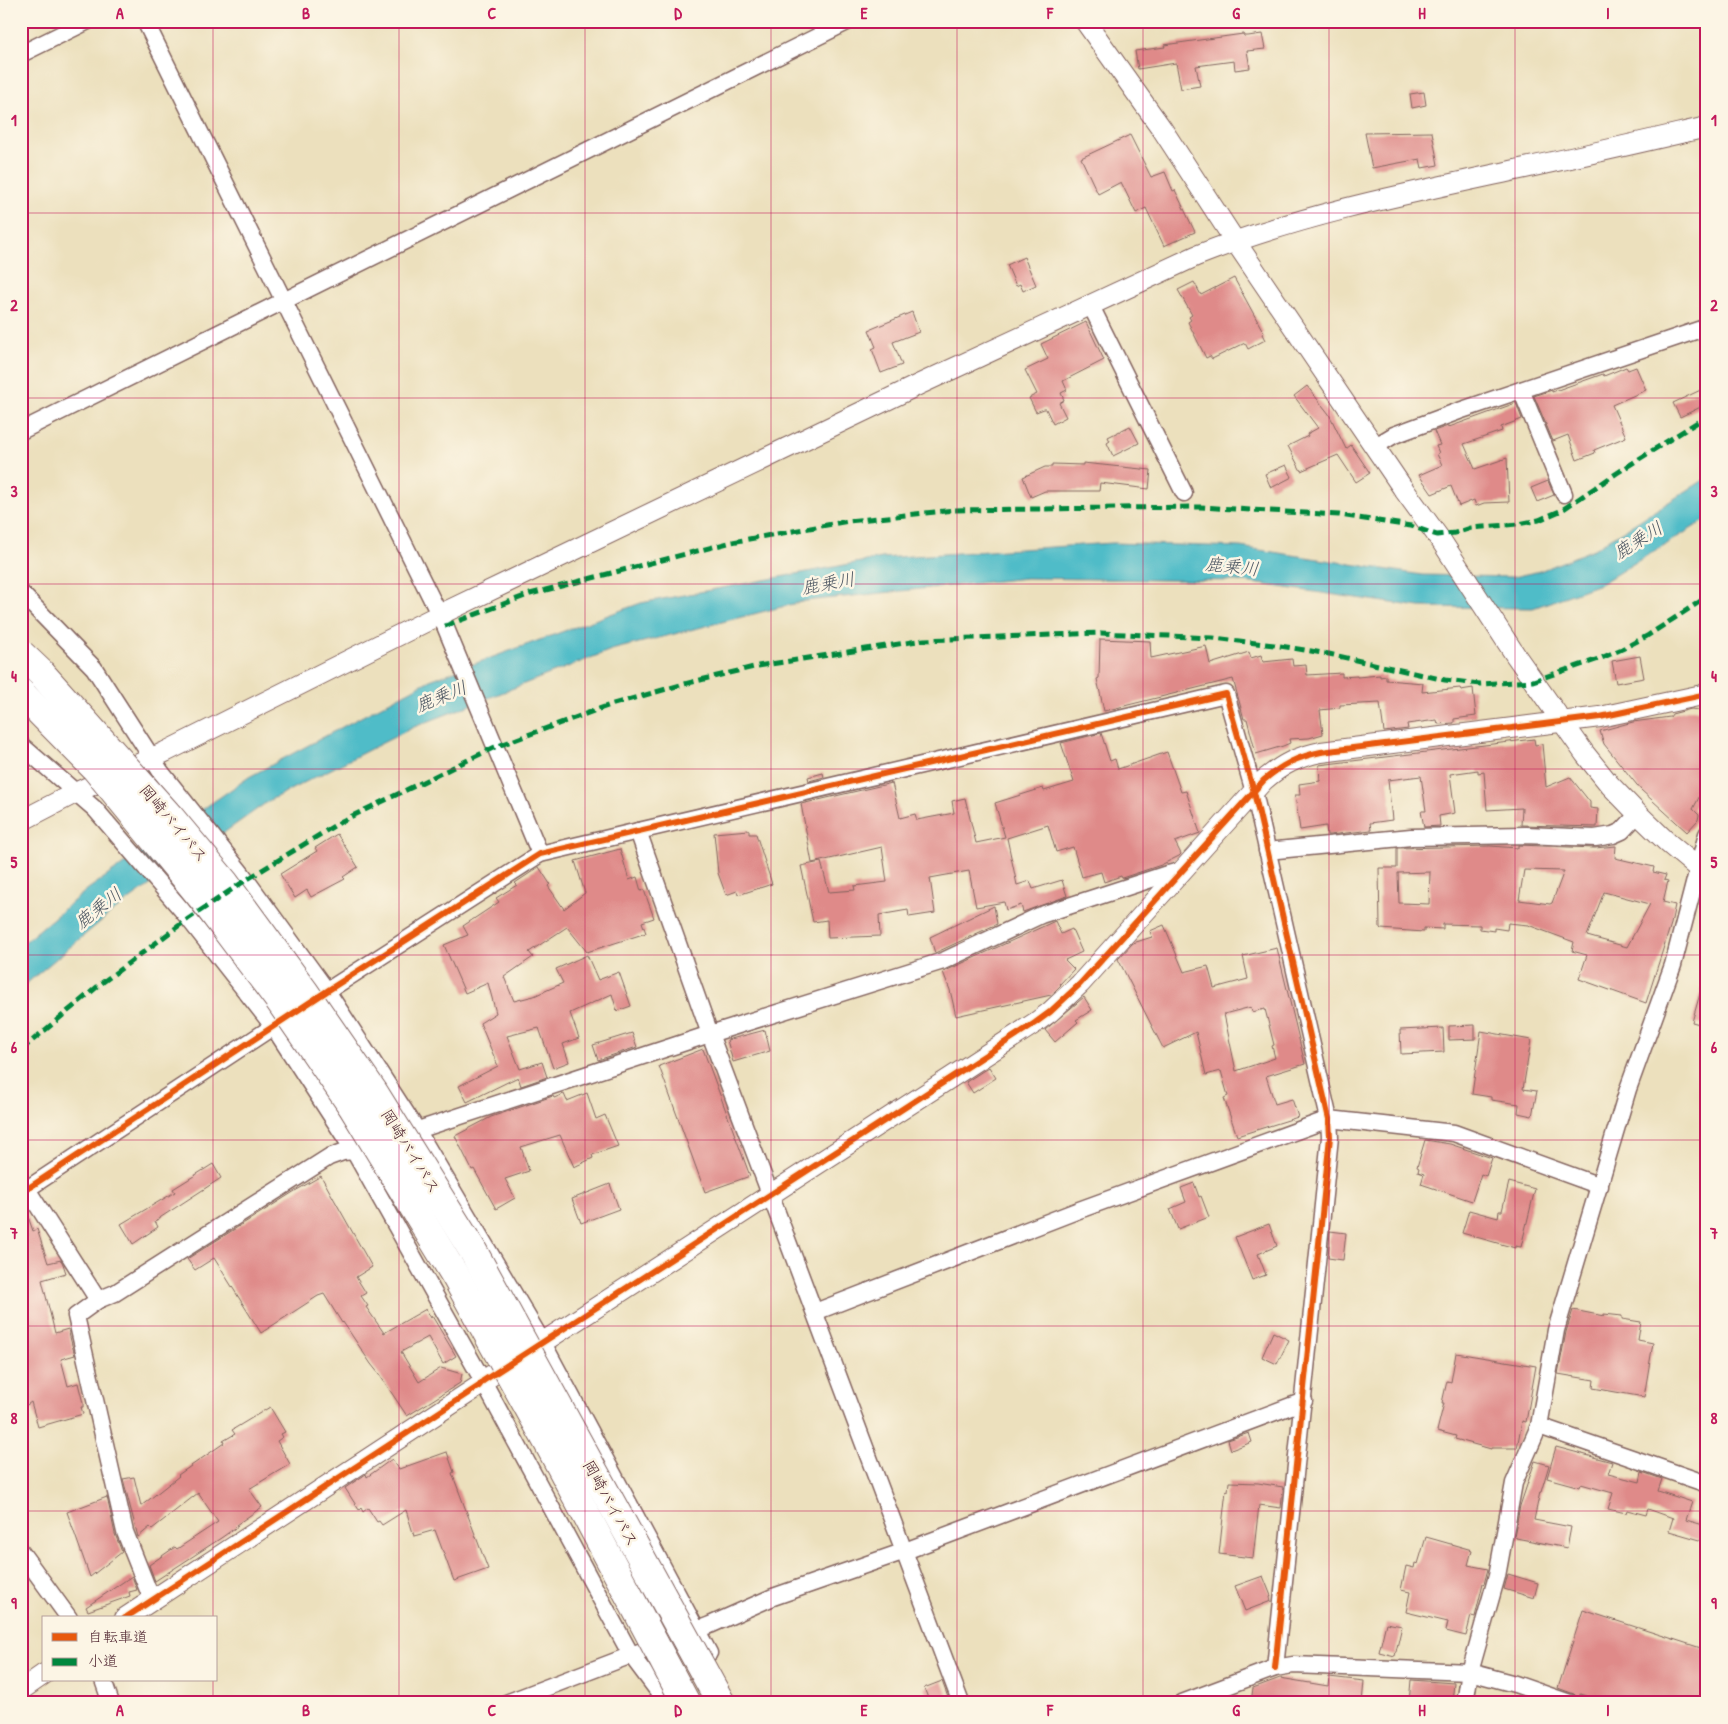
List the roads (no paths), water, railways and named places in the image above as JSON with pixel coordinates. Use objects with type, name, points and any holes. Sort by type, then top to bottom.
[{"type":"highway","name":"岡崎バイパス","points":[[21,654],[41,673],[170,817],[225,883],[304,991],[373,1091],[473,1252],[721,1703]]},
{"type":"highway","name":"岡崎バイパス","points":[[21,693],[96,769],[204,899],[279,1000],[352,1106],[456,1278],[547,1441],[686,1703]]},
{"type":"street","points":[[21,54],[88,21]]},
{"type":"street","points":[[145,21],[443,624],[540,854]]},
{"type":"street","points":[[21,431],[849,21]]},
{"type":"street","points":[[1085,21],[1162,129],[1235,241],[1374,447],[1442,542],[1562,723],[1610,785],[1638,814],[1702,870]]},
{"type":"street","points":[[21,821],[75,793],[156,765],[443,624],[920,384],[1196,256],[1235,241],[1310,218],[1409,192],[1707,127]]},
{"type":"street","points":[[1090,304],[1184,493]]},
{"type":"street","points":[[1374,447],[1394,436],[1459,411],[1707,328]]},
{"type":"street","points":[[1521,390],[1564,494]]},
{"type":"street","points":[[21,594],[94,668],[156,765],[242,874],[327,991],[417,1130],[543,1343],[735,1703]]},
{"type":"street","points":[[98,1300],[24,1191],[327,991],[540,854],[1226,694],[1254,792],[1329,1119],[1330,1137],[1275,1668]]},
{"type":"street","points":[[128,1616],[479,1386],[483,1381],[1050,1012],[1080,984],[1254,792],[1276,770],[1289,762],[1304,756],[1562,723],[1658,706],[1707,694]]},
{"type":"street","points":[[21,745],[95,809],[181,909],[274,1026],[354,1151],[483,1381],[631,1655],[667,1703]]},
{"type":"street","points":[[1267,851],[1411,837],[1526,835],[1595,838],[1622,831],[1638,814]]},
{"type":"street","points":[[638,830],[710,1034],[961,1703]]},
{"type":"street","points":[[1465,1703],[1470,1672],[1497,1576],[1514,1483],[1540,1426],[1556,1330],[1628,1090],[1673,965],[1702,870],[1707,834]]},
{"type":"street","points":[[152,1600],[125,1532],[76,1316],[98,1300],[115,1293],[329,1157],[343,1152],[354,1151],[710,1034],[943,961],[1041,915],[1184,870]]},
{"type":"street","points":[[815,1312],[1088,1207],[1329,1119],[1454,1133],[1600,1186]]},
{"type":"street","points":[[506,1703],[710,1625],[773,1597],[904,1551],[1304,1401]]},
{"type":"street","points":[[1540,1426],[1707,1484]]},
{"type":"street","points":[[21,1552],[68,1616]]},
{"type":"street","points":[[1182,1703],[1275,1668],[1293,1665],[1470,1672],[1515,1684],[1570,1703]]},
{"type":"street","points":[[21,1690],[42,1675]]},
{"type":"street","points":[[104,1682],[111,1703]]},
{"type":"water","name":"鹿乗川","points":[[1707,478],[1707,519],[1600,584],[1533,608],[1420,607],[1238,581],[1026,578],[805,601],[611,650],[414,727],[270,800],[112,912],[21,988],[21,945],[88,889],[249,777],[430,680],[641,603],[882,558],[1113,543],[1240,547],[1422,575],[1513,577],[1540,571],[1594,549]]}]
